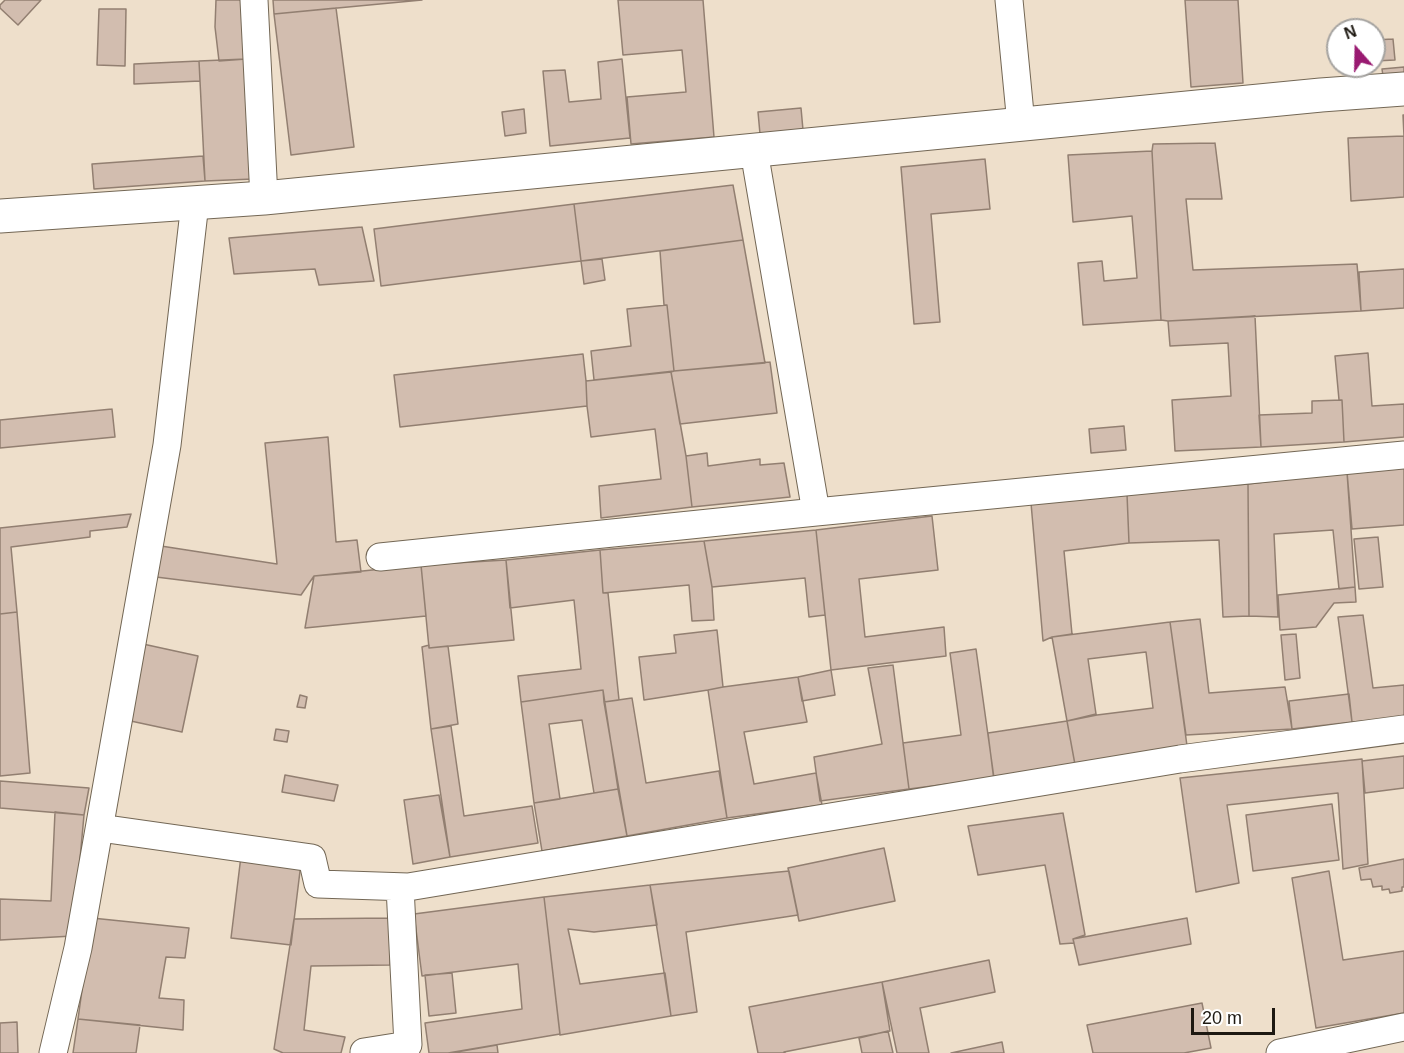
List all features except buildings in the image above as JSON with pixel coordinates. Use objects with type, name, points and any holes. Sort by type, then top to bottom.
[{"type":"street","points":[[254,0],[264,198]]},
{"type":"street","points":[[1009,0],[1021,124]]},
{"type":"street","points":[[0,216],[264,198],[1404,89]]},
{"type":"street","points":[[754,151],[816,512]]},
{"type":"street","points":[[53,1053],[78,948],[167,445],[195,202]]},
{"type":"street","points":[[380,557],[1404,455]]},
{"type":"street","points":[[100,828],[312,858],[318,884],[408,887],[1180,759],[1404,729]]},
{"type":"street","points":[[364,1053],[408,1045],[400,886]]},
{"type":"street","points":[[1280,1053],[1404,1027]]}]
